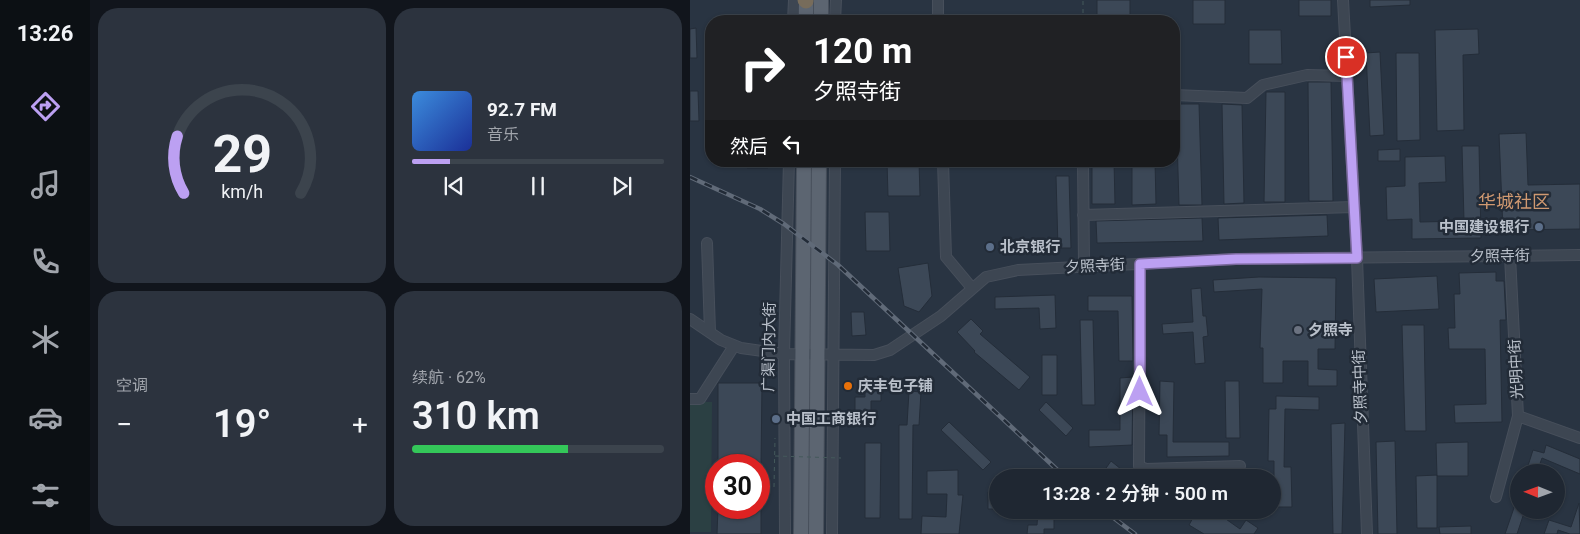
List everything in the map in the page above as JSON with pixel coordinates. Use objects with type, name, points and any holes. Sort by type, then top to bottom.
[{"type":"main road","points":[[803,0],[805,15]]},
{"type":"main road","points":[[821,0],[821,15]]},
{"type":"main road","points":[[804,167],[807,354],[816,534]]},
{"type":"main road","points":[[801,534],[807,354],[819,167]]},
{"type":"street","points":[[796,15],[803,0]]},
{"type":"street","points":[[836,0],[836,15]]},
{"type":"street","points":[[938,0],[938,15]]},
{"type":"street","name":"夕照寺中街","points":[[1343,0],[1357,258],[1367,534]]},
{"type":"street","points":[[1180,95],[1247,98],[1263,85],[1307,75],[1347,76]]},
{"type":"street","name":"广渠门内大街","points":[[785,534],[784,354],[789,167]]},
{"type":"street","points":[[832,534],[834,167]]},
{"type":"street","points":[[943,167],[946,257],[972,288]]},
{"type":"street","points":[[1083,167],[1084,266]]},
{"type":"street","points":[[1083,215],[1354,207]]},
{"type":"street","points":[[707,243],[710,332]]},
{"type":"street","name":"夕照寺街","points":[[734,346],[784,354],[874,355],[890,350],[941,316],[986,277],[1018,270],[1236,259],[1580,255]]},
{"type":"street","name":"光明中街","points":[[1510,256],[1518,416],[1580,438]]},
{"type":"street","points":[[1140,264],[1140,466],[1146,469],[1240,466]]},
{"type":"street","points":[[690,319],[734,346],[700,399],[691,400]]},
{"type":"street","points":[[1496,496],[1518,416]]},
{"type":"path","points":[[1082,15],[1083,0]]},
{"type":"path","points":[[774,487],[775,438]]},
{"type":"path","points":[[775,456],[842,458]]},
{"type":"green space","points":[[690,402],[712,402],[712,454],[705,454],[705,519],[711,519],[711,532],[690,532]]},
{"type":"building","points":[[1097,0],[1130,0],[1130,15],[1097,15]]},
{"type":"building","points":[[1193,0],[1225,0],[1225,24],[1193,24]]},
{"type":"building","points":[[1299,0],[1331,0],[1331,16],[1299,16]]},
{"type":"building","points":[[1370,0],[1410,0],[1410,5],[1370,7]]},
{"type":"building","points":[[696,28],[697,58],[690,58],[690,29]]},
{"type":"building","points":[[1478,29],[1479,54],[1463,55],[1464,130],[1437,131],[1435,30]]},
{"type":"building","points":[[1249,30],[1281,30],[1282,64],[1249,64]]},
{"type":"building","points":[[1380,52],[1384,135],[1370,136],[1366,53]]},
{"type":"building","points":[[1396,53],[1419,53],[1420,140],[1397,141]]},
{"type":"building","points":[[1308,82],[1331,82],[1333,201],[1309,201]]},
{"type":"building","points":[[690,91],[698,91],[699,121],[690,121]]},
{"type":"building","points":[[1266,92],[1285,92],[1285,202],[1264,202]]},
{"type":"building","points":[[1180,104],[1199,104],[1202,205],[1179,205],[1178,167],[1180,167]]},
{"type":"building","points":[[1222,104],[1242,105],[1244,203],[1224,204]]},
{"type":"building","points":[[1526,133],[1528,185],[1580,184],[1580,229],[1503,230],[1499,134]]},
{"type":"building","points":[[1462,146],[1479,146],[1481,238],[1412,239],[1412,219],[1387,220],[1386,187],[1405,186],[1405,157],[1445,156],[1446,182],[1419,183],[1420,222],[1464,221]]},
{"type":"building","points":[[1400,149],[1400,161],[1378,161],[1378,150]]},
{"type":"building","points":[[747,167],[768,167],[768,168]]},
{"type":"building","points":[[887,167],[919,167],[920,196],[888,196]]},
{"type":"building","points":[[1092,167],[1114,167],[1115,204],[1092,204]]},
{"type":"building","points":[[1132,167],[1155,167],[1156,204],[1132,205]]},
{"type":"building","points":[[1056,176],[1069,176],[1071,248],[1058,248]]},
{"type":"building","points":[[865,212],[889,212],[890,251],[866,251]]},
{"type":"building","points":[[1327,215],[1328,236],[1219,240],[1218,218]]},
{"type":"building","points":[[1202,218],[1203,241],[1097,243],[1096,221]]},
{"type":"building","points":[[928,263],[932,296],[919,312],[904,306],[898,268]]},
{"type":"building","points":[[1496,272],[1496,281],[1504,281],[1506,320],[1500,320],[1502,422],[1455,423],[1454,405],[1486,404],[1485,349],[1449,349],[1448,328],[1455,328],[1454,294],[1460,294],[1459,273]]},
{"type":"building","points":[[1437,276],[1439,309],[1376,312],[1374,279]]},
{"type":"building","points":[[1259,277],[1336,278],[1335,349],[1318,349],[1318,369],[1337,370],[1337,386],[1308,386],[1308,361],[1283,361],[1283,383],[1263,383],[1263,348],[1260,348],[1262,289],[1214,292],[1213,280]]},
{"type":"building","points":[[1201,288],[1203,316],[1206,316],[1208,336],[1203,337],[1205,363],[1195,364],[1193,332],[1163,334],[1162,324],[1193,322],[1191,289]]},
{"type":"building","points":[[1055,295],[1056,328],[1040,329],[1039,308],[995,309],[995,297]]},
{"type":"building","points":[[1088,296],[1132,296],[1133,361],[1119,361],[1118,311],[1088,311]]},
{"type":"building","points":[[851,312],[864,312],[866,335],[852,336]]},
{"type":"building","points":[[971,319],[983,331],[980,334],[1030,377],[1019,390],[974,352],[957,332]]},
{"type":"building","points":[[1080,320],[1093,320],[1095,405],[1082,405]]},
{"type":"building","points":[[1402,325],[1424,325],[1426,431],[1405,431]]},
{"type":"building","points":[[1042,355],[1057,355],[1057,395],[1042,395]]},
{"type":"building","points":[[1133,377],[1132,445],[1089,447],[1089,430],[1120,430],[1120,378]]},
{"type":"building","points":[[1160,381],[1174,382],[1173,442],[1229,442],[1229,456],[1167,457],[1167,435],[1159,435]]},
{"type":"building","points":[[1225,381],[1239,381],[1240,438],[1226,438]]},
{"type":"building","points":[[865,382],[881,382],[881,401],[871,401],[871,415],[855,415],[855,397],[865,397]]},
{"type":"building","points":[[718,383],[762,383],[761,454],[718,454]]},
{"type":"building","points":[[909,391],[921,392],[919,425],[913,425],[912,519],[899,519],[899,425],[907,425]]},
{"type":"building","points":[[1276,396],[1319,397],[1319,410],[1285,409],[1284,467],[1291,467],[1292,507],[1281,507],[1281,469],[1274,469],[1274,461],[1268,461],[1269,409],[1276,409]]},
{"type":"building","points":[[1046,402],[1073,428],[1066,436],[1039,410]]},
{"type":"building","points":[[949,422],[991,462],[983,470],[941,430]]},
{"type":"building","points":[[1345,423],[1342,534],[1333,534],[1331,424]]},
{"type":"building","points":[[1395,441],[1397,534],[1378,534],[1376,442]]},
{"type":"building","points":[[1468,442],[1468,476],[1437,476],[1436,443]]},
{"type":"building","points":[[865,443],[881,443],[880,518],[865,518]]},
{"type":"building","points":[[1546,445],[1580,459],[1580,474],[1565,468],[1565,464],[1556,464],[1542,458],[1540,464],[1529,464],[1533,450],[1544,453]]},
{"type":"building","points":[[1111,461],[1121,469],[1105,469]]},
{"type":"building","points":[[958,470],[958,495],[963,495],[959,534],[921,534],[922,516],[946,517],[947,494],[927,494],[927,471]]},
{"type":"building","points":[[1437,475],[1437,528],[1417,528],[1416,476]]},
{"type":"building","points":[[988,492],[989,492],[989,509]]},
{"type":"building","points":[[1579,503],[1580,534],[1570,534],[1558,530],[1557,534],[1544,534],[1549,520],[1571,527]]},
{"type":"building","points":[[718,519],[761,519],[761,534],[717,534]]},
{"type":"building","points":[[1037,519],[1054,519],[1054,529],[1044,529],[1044,534],[1027,534],[1028,525],[1037,525]]},
{"type":"building","points":[[1192,519],[1226,519],[1240,529],[1246,520],[1258,528],[1254,534],[1204,534],[1189,525]]},
{"type":"building","points":[[1510,519],[1522,519],[1517,534],[1505,534]]},
{"type":"building","points":[[1471,526],[1471,534],[1440,534],[1439,527]]},
{"type":"railway","points":[[690,177],[760,209],[784,224],[838,265],[1056,469]]},
{"type":"railway","points":[[1115,519],[1135,534]]},
{"type":"place","name":"中国建设银行","points":[[1539,227]]},
{"type":"place","name":"北京银行","points":[[990,247]]},
{"type":"place","name":"夕照寺","points":[[1298,330]]},
{"type":"place","name":"庆丰包子铺","points":[[848,386]]},
{"type":"place","name":"中国工商银行","points":[[776,419]]},
{"type":"district","name":"华城社区","points":[[1514,202]]},
{"type":"route","points":[[1140,392],[1140,264],[1236,259],[1357,258],[1346,57]]}]
